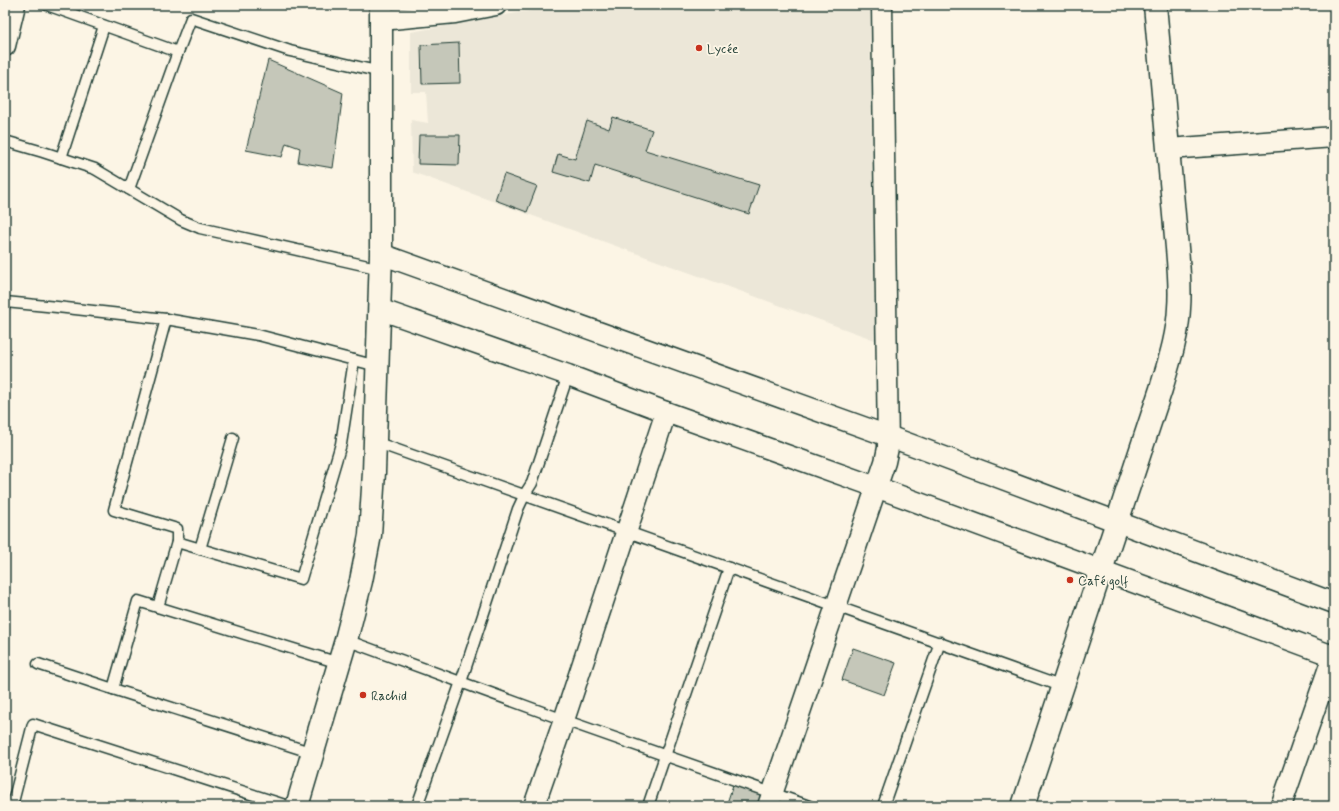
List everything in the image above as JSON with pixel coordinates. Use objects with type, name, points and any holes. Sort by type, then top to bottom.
[{"type":"street","points":[[298,806],[362,581],[370,535],[374,478],[381,261],[381,12],[455,13],[496,5]]},
{"type":"street","points":[[770,800],[885,462],[888,448],[882,5]]},
{"type":"street","points":[[1023,806],[1161,389],[1173,346],[1179,308],[1176,237],[1155,5]]},
{"type":"street","points":[[5,46],[11,7]]},
{"type":"street","points":[[1168,149],[1334,137]]},
{"type":"street","points":[[381,261],[888,436],[1334,603]]},
{"type":"street","points":[[379,309],[568,375],[666,412],[1334,654],[1281,806]]},
{"type":"street","points":[[534,806],[666,412]]},
{"type":"lane","points":[[47,5],[178,52]]},
{"type":"lane","points":[[130,189],[191,18],[290,51],[381,72]]},
{"type":"lane","points":[[61,158],[104,26]]},
{"type":"lane","points":[[5,141],[95,169],[181,220],[200,228],[381,261]]},
{"type":"lane","points":[[5,302],[166,319],[258,335],[377,366]]},
{"type":"lane","points":[[158,607],[177,542],[177,529],[114,510],[166,319]]},
{"type":"lane","points":[[177,542],[301,580],[341,444],[354,360]]},
{"type":"lane","points":[[417,806],[461,682],[518,509],[525,494],[532,484],[568,375]]},
{"type":"lane","points":[[200,549],[234,438]]},
{"type":"lane","points":[[375,442],[525,494],[1063,687]]},
{"type":"lane","points":[[648,806],[728,568]]},
{"type":"lane","points":[[113,689],[138,601],[339,663]]},
{"type":"lane","points":[[346,640],[664,755],[770,800],[809,806]]},
{"type":"lane","points":[[883,806],[940,642]]},
{"type":"lane","points":[[38,664],[313,753]]},
{"type":"lane","points":[[12,806],[33,724],[288,806]]},
{"type":"shaded area","points":[[561,5],[870,5],[875,340],[412,172],[411,120],[428,123],[426,92],[411,92],[411,32]]},
{"type":"building","points":[[459,43],[460,83],[422,84],[421,45]]},
{"type":"building","points":[[268,60],[343,93],[333,168],[298,162],[300,148],[286,143],[282,157],[246,150]]},
{"type":"building","points":[[613,117],[652,130],[645,150],[759,185],[749,214],[595,165],[590,183],[553,172],[558,154],[575,159],[587,121],[609,129]]},
{"type":"building","points":[[419,135],[460,135],[459,165],[418,164]]},
{"type":"building","points":[[504,174],[537,186],[527,212],[495,200]]},
{"type":"building","points":[[853,648],[896,663],[884,695],[842,680]]},
{"type":"building","points":[[733,785],[764,796],[760,806],[726,806]]},
{"type":"place","name":"Lycée","points":[[699,48]]},
{"type":"place","name":"Café golf","points":[[1070,580]]},
{"type":"place","name":"Rachid","points":[[363,695]]}]
